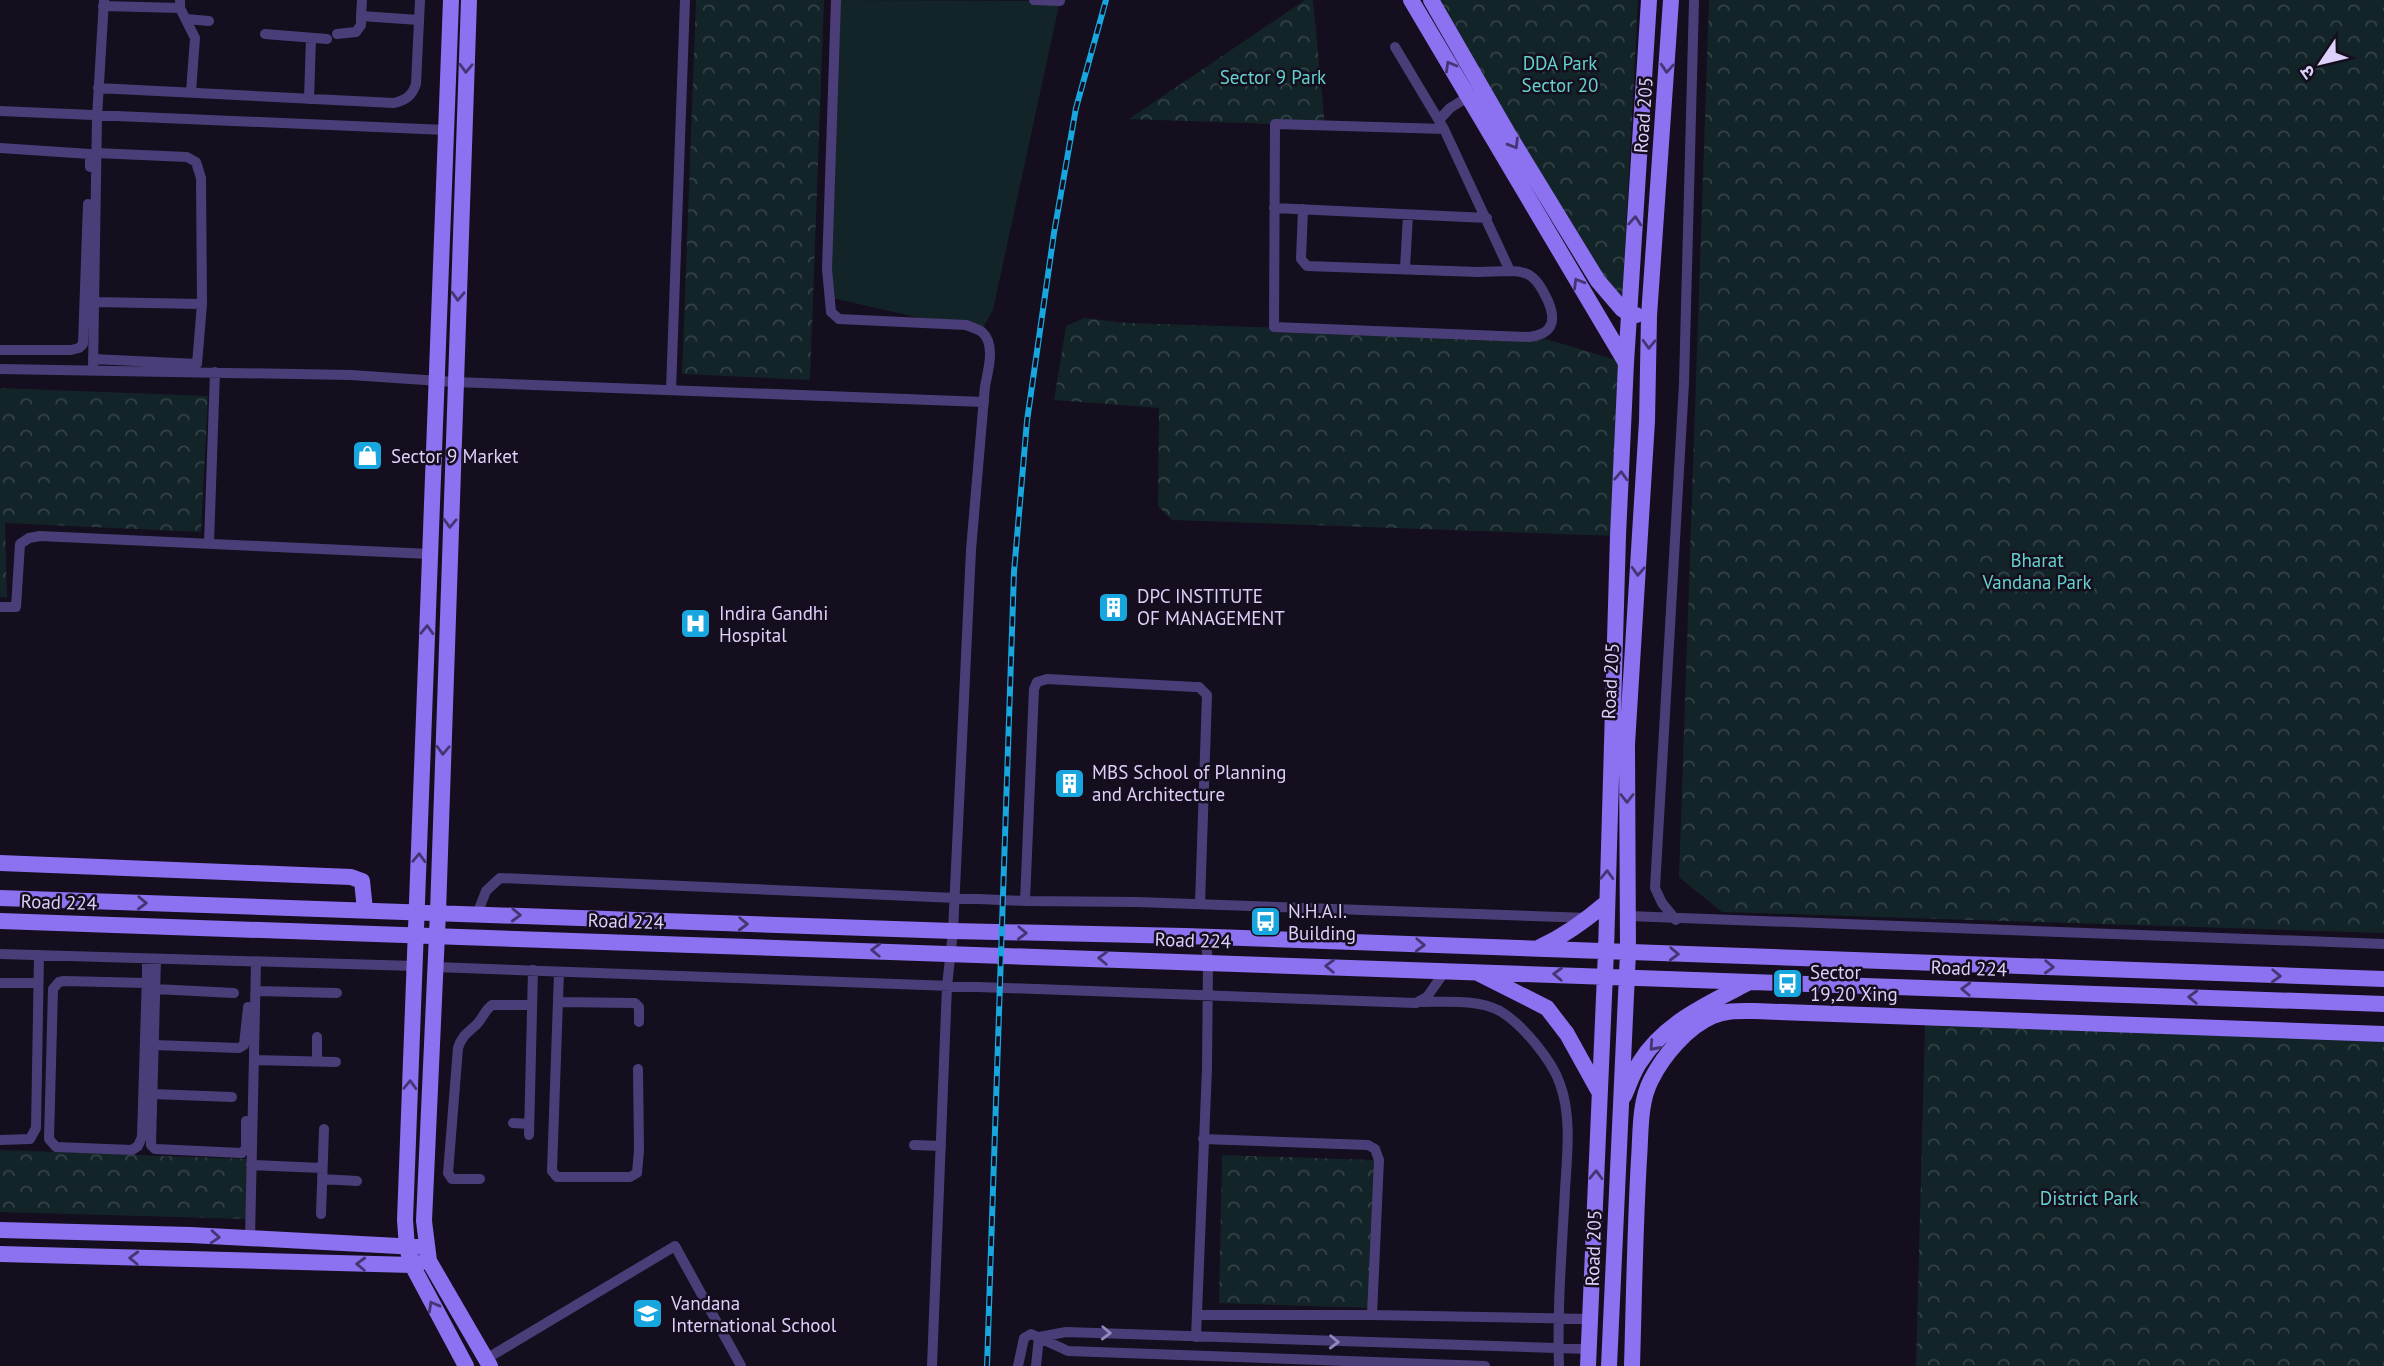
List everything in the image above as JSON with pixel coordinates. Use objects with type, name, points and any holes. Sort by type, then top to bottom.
[{"type":"main road","points":[[450,0],[405,1220],[407,1248],[412,1265],[466,1366]]},
{"type":"main road","points":[[469,0],[436,967],[424,1221],[427,1254],[488,1363]]},
{"type":"main road","points":[[1412,0],[1626,363]]},
{"type":"main road","points":[[1430,0],[1598,281],[1629,314],[1649,316]]},
{"type":"main road","name":"Road 205","points":[[1589,1358],[1606,951],[1618,536],[1649,0]]},
{"type":"main road","name":"Road 205","points":[[1609,1366],[1628,952],[1628,744],[1647,421],[1649,316],[1671,0]]},
{"type":"main road","points":[[0,863],[351,877],[362,881],[365,910]]},
{"type":"main road","name":"Road 224","points":[[0,898],[2384,979]]},
{"type":"main road","points":[[1535,949],[1559,938],[1606,903]]},
{"type":"main road","name":"Road 224","points":[[0,920],[2384,1004]]},
{"type":"main road","points":[[1473,970],[1547,1008],[1567,1034],[1599,1092]]},
{"type":"main road","points":[[1620,1105],[1640,1061],[1670,1028],[1711,1002],[1751,982]]},
{"type":"main road","points":[[1632,1366],[1634,1231],[1643,1104],[1650,1082],[1671,1051],[1698,1024],[1712,1016],[1727,1012],[1754,1011],[2384,1034]]},
{"type":"main road","points":[[0,1230],[250,1239],[407,1248],[427,1254]]},
{"type":"main road","points":[[0,1254],[412,1265],[427,1254]]},
{"type":"street","points":[[265,34],[311,38],[356,33],[360,24],[362,0]]},
{"type":"street","points":[[98,88],[394,103],[405,100],[414,93],[416,84],[420,0]]},
{"type":"street","points":[[671,390],[685,0]]},
{"type":"street","points":[[836,0],[827,269],[831,312],[839,319],[966,325],[981,332],[988,341],[989,362],[971,550],[953,931],[947,986],[932,1366]]},
{"type":"street","points":[[1034,0],[1060,1]]},
{"type":"street","points":[[1676,920],[1662,903],[1655,888],[1684,383],[1694,0]]},
{"type":"street","points":[[93,365],[96,153],[103,3],[180,4],[195,38],[191,92]]},
{"type":"street","points":[[361,16],[419,20]]},
{"type":"street","points":[[187,19],[209,21]]},
{"type":"street","points":[[309,99],[311,38]]},
{"type":"street","points":[[1395,47],[1441,124],[1510,271]]},
{"type":"street","points":[[1441,124],[1450,108],[1468,97]]},
{"type":"street","points":[[0,111],[446,130]]},
{"type":"street","points":[[1303,209],[1301,260],[1307,266],[1520,271],[1530,275],[1544,292],[1554,316],[1550,328],[1544,333],[1519,337],[1274,327],[1275,124],[1441,124]]},
{"type":"street","points":[[0,148],[90,154],[82,344],[71,350],[0,350]]},
{"type":"street","points":[[0,369],[198,362],[202,304],[201,178],[196,162],[187,157],[96,153]]},
{"type":"street","points":[[1274,208],[1487,218]]},
{"type":"street","points":[[1405,268],[1408,215]]},
{"type":"street","points":[[94,302],[202,304]]},
{"type":"street","points":[[93,365],[984,402]]},
{"type":"street","points":[[209,543],[215,372]]},
{"type":"street","points":[[0,607],[16,607],[20,544],[29,538],[40,536],[430,554]]},
{"type":"street","points":[[1025,901],[1034,689],[1037,682],[1047,679],[1199,687],[1207,695],[1199,904]]},
{"type":"street","points":[[477,914],[486,891],[500,878],[1025,901],[1199,904],[1589,918]]},
{"type":"street","points":[[1628,916],[1676,920],[2384,944]]},
{"type":"street","points":[[1196,1337],[1207,1068],[1208,961],[1205,937]]},
{"type":"street","points":[[0,954],[415,966]]},
{"type":"street","points":[[0,1140],[30,1139],[35,1133],[39,955]]},
{"type":"street","points":[[152,959],[151,986],[140,1142],[132,1150],[56,1147],[49,1139],[55,985],[64,981],[151,986],[234,993]]},
{"type":"street","points":[[250,1239],[256,962]]},
{"type":"street","points":[[436,967],[1473,1003],[1500,1011],[1529,1036],[1547,1058],[1560,1084],[1566,1112],[1559,1366]]},
{"type":"street","points":[[513,1124],[529,1129],[533,971]]},
{"type":"street","points":[[1421,1002],[1445,971]]},
{"type":"street","points":[[559,972],[552,1171],[557,1177],[630,1177],[637,1173],[638,1069]]},
{"type":"street","points":[[0,983],[38,983]]},
{"type":"street","points":[[151,986],[154,1045],[151,1144],[155,1149],[242,1153],[246,1148],[246,1121]]},
{"type":"street","points":[[256,991],[337,993]]},
{"type":"street","points":[[558,1002],[635,1003],[639,1007],[639,1021]]},
{"type":"street","points":[[480,1179],[452,1179],[448,1173],[458,1048],[461,1038],[492,1005],[532,1005]]},
{"type":"street","points":[[154,1045],[239,1048],[244,1045],[248,1007]]},
{"type":"street","points":[[317,1037],[317,1060]]},
{"type":"street","points":[[254,1060],[336,1062]]},
{"type":"street","points":[[152,1094],[232,1097]]},
{"type":"street","points":[[321,1214],[324,1129]]},
{"type":"street","points":[[1203,1139],[1368,1146],[1375,1149],[1379,1160],[1372,1315]]},
{"type":"street","points":[[914,1145],[941,1146]]},
{"type":"street","points":[[251,1165],[322,1173],[357,1181]]},
{"type":"street","points":[[488,1363],[675,1246],[741,1366]]},
{"type":"street","points":[[1198,1315],[1590,1319]]},
{"type":"street","points":[[1039,1337],[1066,1332],[1558,1348],[1589,1358]]},
{"type":"street","points":[[1018,1366],[1024,1338],[1031,1334],[1068,1351],[1295,1362],[1485,1366]]},
{"type":"street","points":[[1036,1366],[1039,1337]]},
{"type":"green space","points":[[696,0],[824,0],[810,380],[682,374]]},
{"type":"green space","points":[[836,0],[1060,1],[993,310],[981,332],[828,297]]},
{"type":"green space","name":"Sector 9 Park","points":[[1305,0],[1313,0],[1325,126],[1129,119]]},
{"type":"green space","name":"DDA Park Sector 20","points":[[1431,0],[1638,0],[1622,309]]},
{"type":"green space","name":"Bharat Vandana Park","points":[[1709,0],[2384,0],[2384,933],[1722,912],[1679,877]]},
{"type":"green space","points":[[1084,318],[1127,323],[1536,336],[1626,363],[1618,536],[1172,520],[1158,506],[1159,408],[1054,400],[1066,326]]},
{"type":"green space","points":[[0,388],[208,396],[201,532],[5,523],[7,598],[0,597]]},
{"type":"green space","name":"District Park","points":[[1925,1024],[2384,1039],[2384,1366],[1916,1366]]},
{"type":"green space","points":[[0,1150],[247,1159],[247,1219],[0,1212]]},
{"type":"green space","points":[[1222,1155],[1375,1160],[1371,1308],[1219,1303]]},
{"type":"railway","points":[[987,1366],[1014,572],[1027,421],[1054,233],[1076,108],[1106,0]]},
{"type":"place","name":"Sector 9 Market","points":[[368,456]]},
{"type":"place","name":"DPC INSTITUTE OF MANAGEMENT","points":[[1114,607]]},
{"type":"place","name":"Indira Gandhi Hospital","points":[[696,624]]},
{"type":"place","name":"MBS School of Planning and Architecture","points":[[1069,783]]},
{"type":"place","name":"N.H.A.I. Building","points":[[1265,922]]},
{"type":"place","name":"Sector 19,20 Xing","points":[[1787,983]]},
{"type":"place","name":"Vandana International School","points":[[648,1314]]}]
